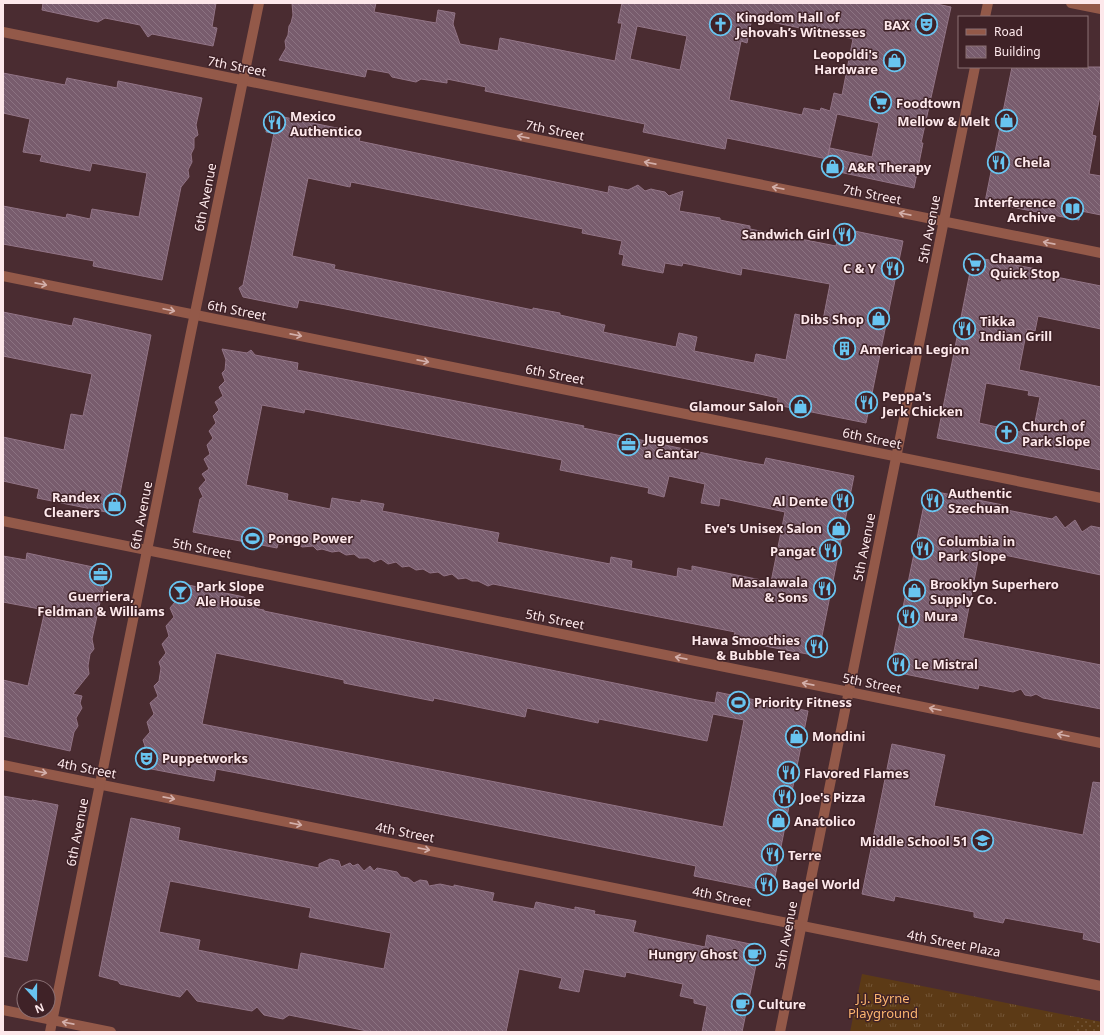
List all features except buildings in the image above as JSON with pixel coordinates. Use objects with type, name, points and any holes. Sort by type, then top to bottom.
[{"type":"street","name":"6th Avenue","points":[[50,1032],[242,80],[259,3]]},
{"type":"street","points":[[985,16],[988,3]]},
{"type":"street","points":[[1071,3],[1101,9]]},
{"type":"street","name":"7th Street","points":[[3,32],[1101,253]]},
{"type":"street","name":"5th Avenue","points":[[780,1032],[975,68]]},
{"type":"street","name":"6th Street","points":[[3,276],[1101,498]]},
{"type":"street","name":"5th Street","points":[[3,521],[1101,743]]},
{"type":"street","name":"4th Street","points":[[3,765],[802,925]]},
{"type":"street","name":"4th Street Plaza","points":[[802,925],[1101,986]]},
{"type":"street","points":[[3,1010],[111,1032]]},
{"type":"green space","name":"J.J. Byrne Playground","points":[[862,974],[1101,1022],[1101,1032],[850,1032]]},
{"type":"green space","points":[[1076,1017],[1101,1022],[1101,1032],[1073,1032]]},
{"type":"place","name":"Kingdom Hall of Jehovah’s Witnesses","points":[[720,24]]},
{"type":"place","name":"BAX","points":[[926,25]]},
{"type":"place","name":"Leopoldi's Hardware","points":[[894,61]]},
{"type":"place","name":"Foodtown","points":[[880,103]]},
{"type":"place","name":"Mellow & Melt","points":[[1006,121]]},
{"type":"place","name":"Mexico Authentico","points":[[274,123]]},
{"type":"place","name":"Chela","points":[[998,162]]},
{"type":"place","name":"A&R Therapy","points":[[832,167]]},
{"type":"place","name":"Interference Archive","points":[[1072,209]]},
{"type":"place","name":"Sandwich Girl","points":[[845,234]]},
{"type":"place","name":"Chaama Quick Stop","points":[[975,265]]},
{"type":"place","name":"C & Y","points":[[892,268]]},
{"type":"place","name":"Dibs Shop","points":[[879,319]]},
{"type":"place","name":"Tikka Indian Grill","points":[[965,328]]},
{"type":"place","name":"American Legion","points":[[845,349]]},
{"type":"place","name":"Peppa's Jerk Chicken","points":[[866,403]]},
{"type":"place","name":"Glamour Salon","points":[[800,406]]},
{"type":"place","name":"Church of Park Slope","points":[[1007,433]]},
{"type":"place","name":"Juguemos a Cantar","points":[[628,445]]},
{"type":"place","name":"Authentic Szechuan","points":[[932,500]]},
{"type":"place","name":"Al Dente","points":[[843,501]]},
{"type":"place","name":"Randex Cleaners","points":[[115,504]]},
{"type":"place","name":"Eve's Unisex Salon","points":[[838,528]]},
{"type":"place","name":"Pongo Power","points":[[253,538]]},
{"type":"place","name":"Columbia in Park Slope","points":[[923,548]]},
{"type":"place","name":"Pangat","points":[[831,551]]},
{"type":"place","name":"Guerriera, Feldman & Williams","points":[[101,574]]},
{"type":"place","name":"Masalawala & Sons","points":[[824,589]]},
{"type":"place","name":"Brooklyn Superhero Supply Co.","points":[[914,591]]},
{"type":"place","name":"Park Slope Ale House","points":[[180,593]]},
{"type":"place","name":"Mura","points":[[909,616]]},
{"type":"place","name":"Hawa Smoothies & Bubble Tea","points":[[816,647]]},
{"type":"place","name":"Le Mistral","points":[[899,664]]},
{"type":"place","name":"Priority Fitness","points":[[739,702]]},
{"type":"place","name":"Mondini","points":[[796,736]]},
{"type":"place","name":"Puppetworks","points":[[146,758]]},
{"type":"place","name":"Flavored Flames","points":[[789,773]]},
{"type":"place","name":"Joe's Pizza","points":[[784,797]]},
{"type":"place","name":"Anatolico","points":[[779,821]]},
{"type":"place","name":"Middle School 51","points":[[983,841]]},
{"type":"place","name":"Terre","points":[[772,855]]},
{"type":"place","name":"Bagel World","points":[[766,884]]},
{"type":"place","name":"Hungry Ghost","points":[[754,954]]},
{"type":"place","name":"Culture","points":[[743,1004]]}]
